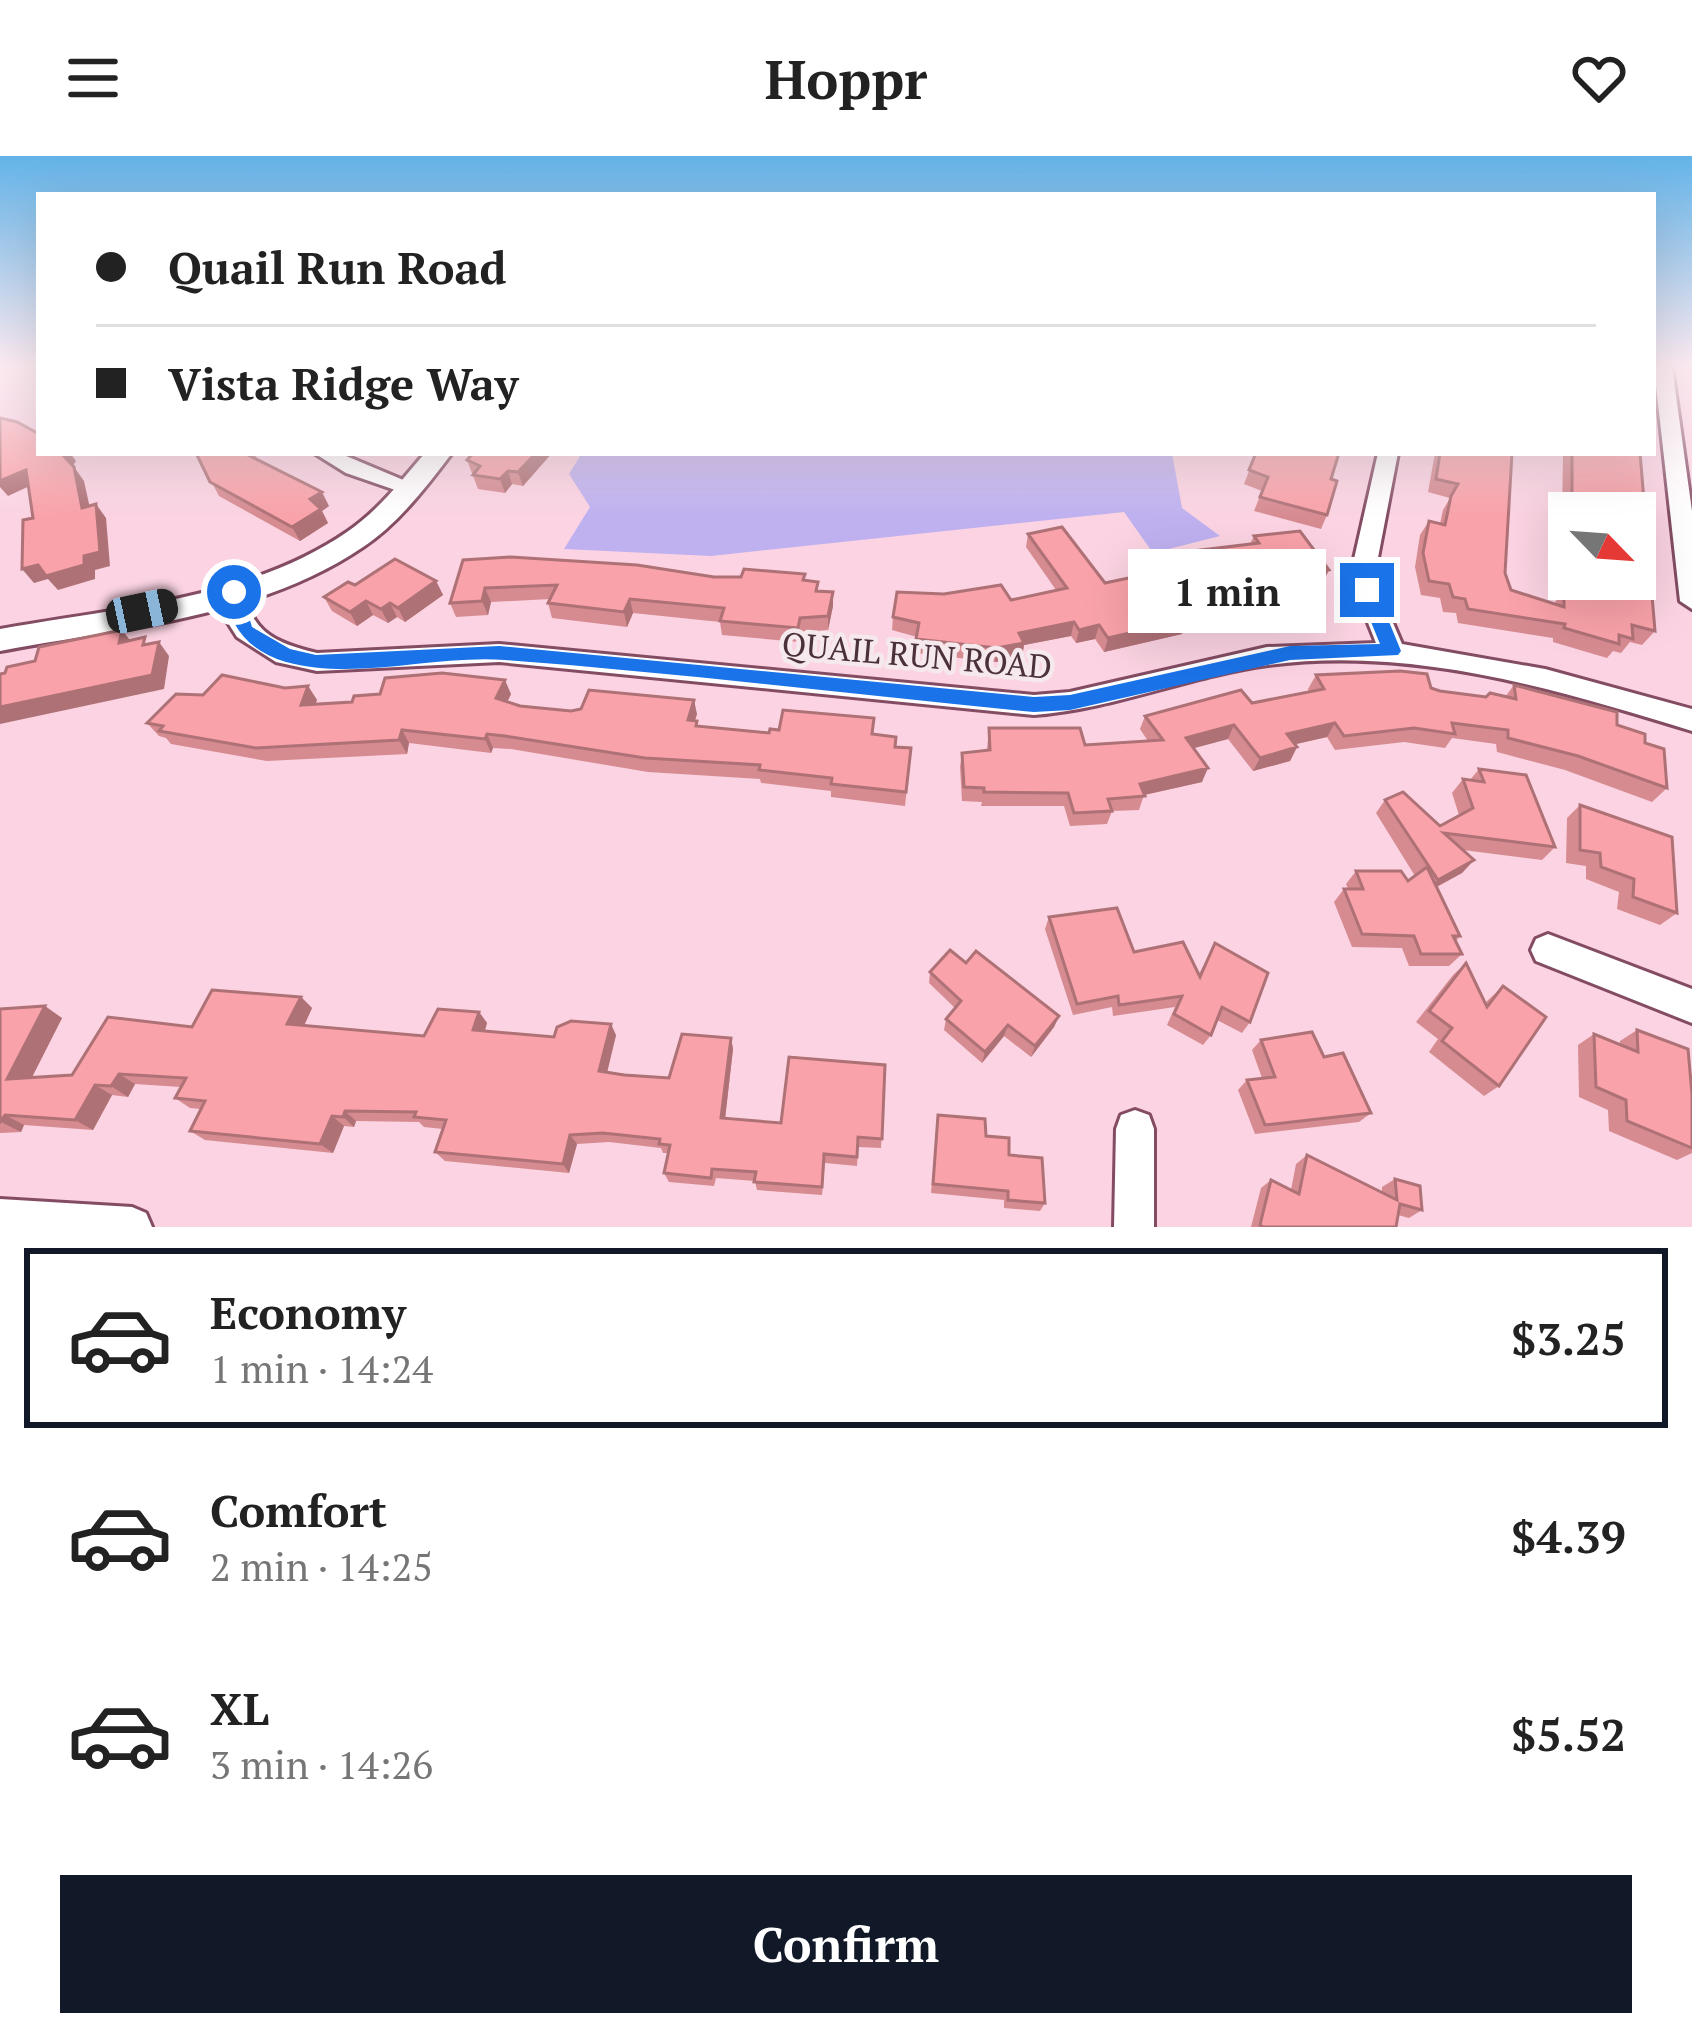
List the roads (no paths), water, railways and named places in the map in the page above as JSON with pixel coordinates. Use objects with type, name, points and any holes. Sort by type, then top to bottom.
[{"type":"street","points":[[1669,417],[1692,601]]},
{"type":"street","points":[[329,456],[409,487]]},
{"type":"street","points":[[0,640],[234,592],[304,569],[335,554],[379,520],[436,456]]},
{"type":"street","points":[[1387,456],[1364,568],[1367,590],[1392,651]]},
{"type":"street","name":"QUAIL RUN ROAD","points":[[234,592],[236,615],[246,631],[285,655],[316,662],[499,653],[1034,705],[1070,702],[1290,653],[1392,651],[1481,662],[1543,676],[1692,720]]},
{"type":"street","points":[[1548,950],[1692,1006]]},
{"type":"street","points":[[1134,1227],[1135,1129]]},
{"type":"street","points":[[0,1219],[132,1227]]}]
